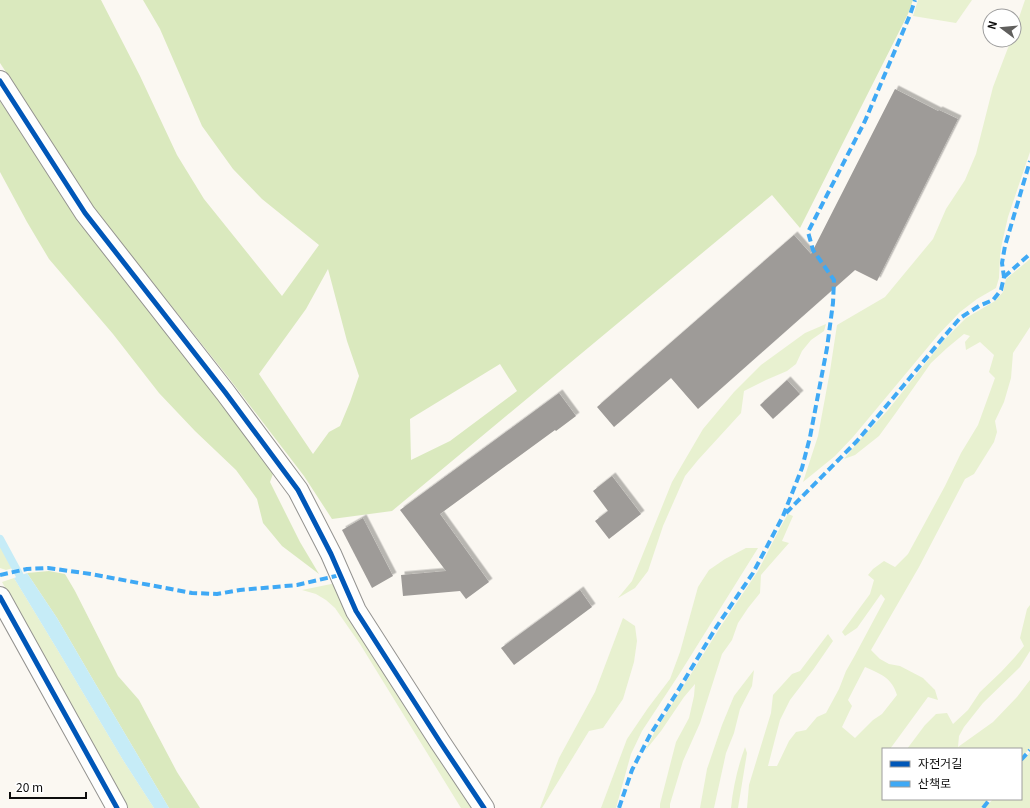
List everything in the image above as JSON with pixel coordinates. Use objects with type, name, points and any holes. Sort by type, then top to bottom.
[{"type":"street","points":[[0,81],[85,213],[225,392],[298,490],[331,554],[356,611],[484,808]]},
{"type":"street","points":[[0,598],[117,808]]},
{"type":"green space","points":[[0,0],[101,0],[140,76],[177,155],[204,199],[282,296],[319,245],[262,199],[233,169],[202,126],[160,29],[143,0],[913,0],[908,14],[800,228],[772,195],[392,511],[332,519],[304,476],[228,377],[87,200],[0,63]],"holes":[[[328,269],[347,341],[359,376],[340,426],[329,432],[313,454],[259,374],[306,309]],[[500,364],[517,391],[450,441],[411,460],[410,419]]]},
{"type":"green space","points":[[918,0],[972,0],[956,23],[913,16]]},
{"type":"green space","points":[[1025,0],[1030,0],[1030,152],[1008,217],[1002,243],[999,278],[996,288],[977,299],[960,312],[938,335],[853,437],[835,456],[803,482],[818,436],[837,325],[885,297],[933,239],[946,209],[965,180],[976,154],[993,87],[1008,48],[1022,48],[1022,9]]},
{"type":"green space","points":[[0,101],[80,220],[274,471],[270,482],[300,542],[319,574],[282,546],[263,523],[257,499],[236,470],[195,431],[159,393],[113,334],[49,259],[0,172]]},
{"type":"green space","points":[[1030,259],[1030,327],[1013,353],[1011,378],[1004,402],[995,421],[997,432],[994,442],[974,474],[965,479],[919,567],[871,650],[880,659],[889,664],[900,666],[923,678],[935,690],[938,700],[928,697],[891,748],[882,748],[882,800],[988,800],[982,808],[747,808],[749,785],[771,713],[773,695],[792,674],[800,671],[828,634],[833,641],[790,700],[780,720],[768,766],[777,766],[789,741],[796,732],[806,730],[817,717],[826,713],[839,689],[846,671],[885,599],[881,594],[857,628],[845,636],[842,632],[870,594],[874,580],[868,575],[873,569],[884,561],[895,567],[908,554],[961,453],[978,425],[995,378],[989,372],[994,355],[980,342],[966,350],[965,342],[970,336],[964,334],[931,363],[879,436],[855,455],[844,459],[888,410],[944,340],[966,318],[995,301],[1003,292],[1006,279]],"holes":[[[865,667],[881,674],[892,684],[897,695],[882,714],[873,720],[855,738],[842,727],[852,706],[848,700]]]},
{"type":"green space","points":[[826,324],[824,331],[811,340],[802,351],[796,364],[787,371],[744,391],[741,413],[685,476],[663,526],[648,571],[635,588],[618,598],[632,581],[672,482],[703,429],[734,392],[761,365],[805,333]]},
{"type":"green space","points":[[788,514],[793,516],[782,541],[789,543],[761,575],[760,593],[738,623],[732,640],[722,654],[700,723],[683,761],[670,808],[660,808],[676,742],[689,718],[695,684],[645,751],[654,733],[721,626],[758,571]]},
{"type":"green space","points":[[0,544],[13,568],[6,570],[0,568]]},
{"type":"green space","points":[[746,548],[758,548],[642,731],[631,754],[616,808],[601,808],[627,739],[670,679],[680,652],[698,587],[709,570],[725,559]]},
{"type":"green space","points":[[49,571],[65,574],[118,676],[139,700],[177,772],[200,808],[169,808],[57,618],[27,573]]},
{"type":"green space","points":[[14,578],[123,760],[154,808],[125,808],[2,582]]},
{"type":"green space","points":[[336,583],[473,808],[461,808],[360,644],[335,608],[316,594],[302,590]]},
{"type":"green space","points":[[1030,605],[1030,651],[1020,667],[983,703],[964,727],[959,736],[958,747],[993,722],[1017,697],[1030,680],[1030,748],[1022,757],[1022,748],[908,748],[925,725],[936,714],[947,713],[953,724],[968,710],[980,692],[1015,657],[1024,646],[1020,638],[1027,609]]},
{"type":"green space","points":[[623,618],[635,626],[637,641],[634,662],[623,699],[603,728],[589,731],[542,808],[540,808],[559,758],[595,692]]},
{"type":"green space","points":[[754,670],[752,686],[740,709],[734,733],[726,753],[714,808],[700,808],[707,769],[722,725],[734,696]]},
{"type":"green space","points":[[745,747],[747,753],[738,808],[731,808],[736,777]]},
{"type":"green space","points":[[1030,752],[1030,808],[985,808],[992,800],[1022,800],[1022,762]]},
{"type":"water","points":[[27,573],[57,618],[169,808],[154,808],[123,760],[14,578]]},
{"type":"building","points":[[895,89],[938,111],[939,110],[958,119],[877,281],[855,270],[698,409],[671,378],[614,427],[597,407],[794,235],[811,254]]},
{"type":"building","points":[[787,380],[800,394],[773,419],[760,405]]},
{"type":"building","points":[[559,393],[576,416],[440,514],[489,582],[466,599],[460,591],[403,596],[401,575],[446,571],[400,510]]},
{"type":"building","points":[[612,476],[641,514],[609,539],[595,521],[608,511],[593,491]]},
{"type":"building","points":[[363,518],[393,576],[372,588],[342,530]]},
{"type":"building","points":[[580,590],[592,607],[514,665],[501,648]]},
{"type":"waterway","points":[[0,539],[20,576]]},
{"type":"marked path","points":[[619,808],[632,770],[650,735],[717,626],[753,573],[783,516],[802,468],[810,437],[827,348],[833,303],[834,280],[813,250],[808,232],[865,121],[915,0]]},
{"type":"marked path","points":[[786,513],[857,441],[960,318],[979,306],[993,300],[1001,290],[1004,277],[1002,263],[1005,246],[1030,161]]},
{"type":"marked path","points":[[1004,277],[1030,254]]},
{"type":"marked path","points":[[0,575],[27,569],[48,568],[91,574],[192,593],[217,594],[240,590],[297,585],[340,575]]},
{"type":"marked path","points":[[1022,759],[1030,750]]},
{"type":"marked path","points":[[983,808],[989,800]]},
{"type":"cycle path","points":[[0,81],[85,213],[225,392],[298,490],[331,554],[356,611],[484,808]]},
{"type":"cycle path","points":[[0,597],[117,808]]}]
